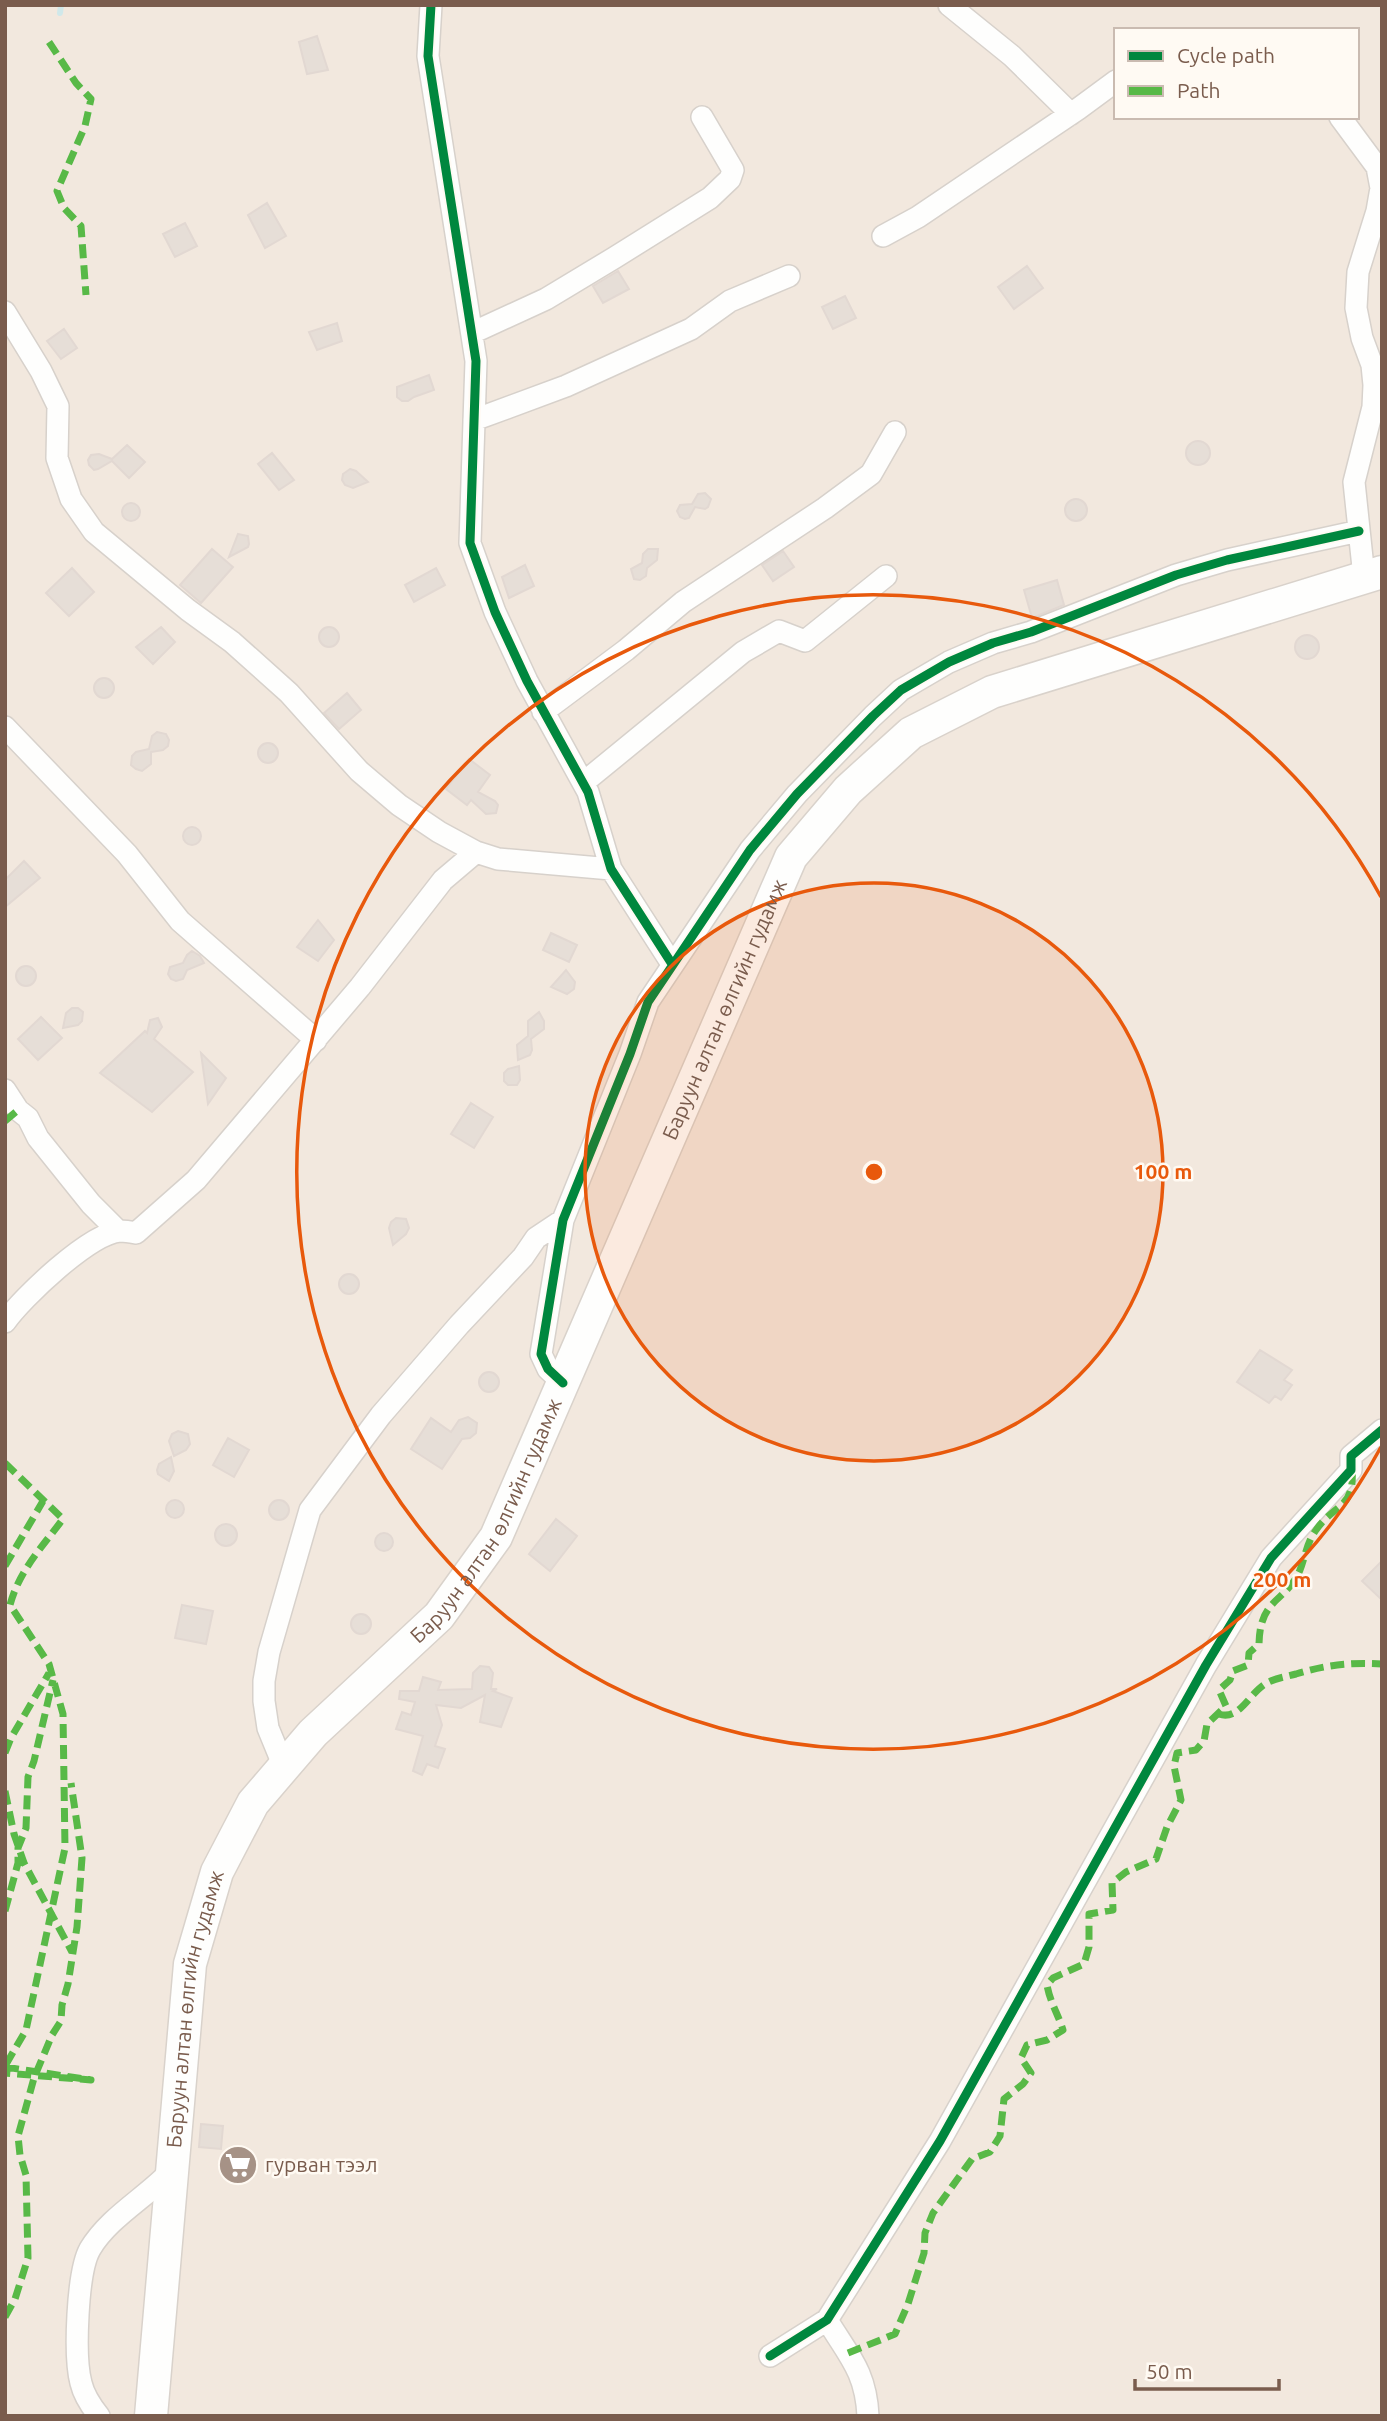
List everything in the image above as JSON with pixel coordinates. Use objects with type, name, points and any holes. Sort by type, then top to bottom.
[{"type":"main road","name":"Баруун алтан өлгийн гудамж","points":[[151,2416],[190,1964],[217,1872],[253,1803],[313,1733],[439,1616],[496,1538],[791,857],[848,790],[911,733],[992,692],[1373,574]]},
{"type":"street","points":[[431,5],[428,56],[477,361],[470,543],[495,612],[527,681],[588,792],[611,869],[672,964]]},
{"type":"street","points":[[949,5],[1012,55],[1072,114]]},
{"type":"street","points":[[883,236],[918,217],[1072,114],[1114,82]]},
{"type":"street","points":[[472,333],[546,299],[710,198],[730,179],[733,170],[702,117]]},
{"type":"street","points":[[1341,119],[1377,167],[1381,188],[1377,211],[1358,272],[1356,308],[1373,375],[1375,422],[1372,449],[1354,482],[1359,531],[1373,574]]},
{"type":"street","points":[[474,420],[566,386],[691,329],[730,301],[789,276]]},
{"type":"street","points":[[5,312],[41,371],[58,407],[57,458],[71,499],[94,532],[188,610],[232,642],[289,693],[359,771],[400,806],[439,832],[476,852],[498,859],[611,869]]},
{"type":"street","points":[[544,712],[626,650],[683,602],[825,508],[871,474],[895,432]]},
{"type":"street","points":[[563,1382],[548,1369],[541,1354],[563,1220],[630,1054],[648,1002],[750,850],[797,794],[901,690],[949,662],[1176,575],[1227,560],[1359,531]]},
{"type":"street","points":[[583,783],[743,652],[779,631],[805,641],[886,576]]},
{"type":"street","points":[[5,727],[127,853],[180,921],[316,1040]]},
{"type":"street","points":[[5,1322],[18,1303],[81,1249],[118,1231],[136,1233],[196,1180],[316,1040],[443,880],[476,852]]},
{"type":"street","points":[[5,1090],[18,1110],[28,1118],[38,1138],[90,1204],[118,1231]]},
{"type":"street","points":[[284,1767],[268,1728],[264,1681],[269,1652],[310,1510],[381,1415],[450,1335],[523,1256],[536,1238],[563,1220]]},
{"type":"street","points":[[770,2356],[828,2320],[940,2141],[1206,1665],[1271,1558],[1351,1470],[1351,1456],[1382,1430]]},
{"type":"street","points":[[99,2416],[88,2403],[81,2383],[76,2350],[81,2289],[89,2251],[103,2231],[155,2188],[172,2170]]},
{"type":"street","points":[[828,2320],[857,2367],[867,2393],[868,2416]]},
{"type":"shaded area","points":[[5,5],[1382,5],[1382,2416],[5,2416]]},
{"type":"building","points":[[317,36],[328,70],[307,74],[299,42]]},
{"type":"building","points":[[267,203],[286,236],[265,248],[248,215]]},
{"type":"building","points":[[185,223],[197,246],[175,257],[163,234]]},
{"type":"building","points":[[1027,266],[1043,288],[1014,309],[998,287]]},
{"type":"building","points":[[618,271],[629,289],[603,303],[593,286]]},
{"type":"building","points":[[845,296],[856,318],[833,329],[822,307]]},
{"type":"building","points":[[337,323],[342,341],[317,350],[309,332]]},
{"type":"building","points":[[64,329],[77,348],[61,359],[47,341]]},
{"type":"building","points":[[429,375],[434,390],[408,401],[397,397],[397,387]]},
{"type":"building","points":[[1198,441],[1209,448],[1210,453],[1203,464],[1198,465],[1187,458],[1186,453],[1193,442]]},
{"type":"building","points":[[127,445],[145,462],[129,478],[112,461],[94,470],[89,465],[91,455],[99,454],[112,459]]},
{"type":"building","points":[[272,453],[294,480],[279,490],[258,464]]},
{"type":"building","points":[[350,469],[368,482],[353,488],[345,485],[343,474]]},
{"type":"building","points":[[705,493],[711,499],[708,507],[695,507],[689,518],[680,517],[677,511],[680,505],[692,504],[698,494]]},
{"type":"building","points":[[1076,499],[1084,502],[1087,510],[1084,518],[1076,521],[1068,518],[1065,510],[1068,502]]},
{"type":"building","points":[[131,503],[137,506],[140,512],[137,518],[131,521],[125,518],[122,512],[125,506]]},
{"type":"building","points":[[238,534],[248,536],[248,547],[229,557]]},
{"type":"building","points":[[212,549],[233,567],[201,603],[180,585]]},
{"type":"building","points":[[648,549],[658,549],[657,560],[647,568],[646,576],[640,580],[634,579],[631,569],[642,563],[643,554]]},
{"type":"building","points":[[783,551],[794,567],[773,581],[762,565]]},
{"type":"building","points":[[525,565],[534,586],[509,598],[502,577]]},
{"type":"building","points":[[72,568],[94,592],[69,616],[46,593]]},
{"type":"building","points":[[436,568],[445,585],[414,602],[405,585]]},
{"type":"building","points":[[1057,580],[1064,605],[1032,618],[1024,590]]},
{"type":"building","points":[[161,627],[175,642],[153,664],[136,647]]},
{"type":"building","points":[[329,627],[336,630],[339,637],[336,644],[329,647],[322,644],[319,637],[322,630]]},
{"type":"building","points":[[1307,635],[1315,639],[1319,647],[1315,655],[1307,659],[1299,655],[1295,647],[1299,639]]},
{"type":"building","points":[[104,678],[111,681],[114,688],[111,695],[104,698],[97,695],[94,688],[97,681]]},
{"type":"building","points":[[347,693],[361,710],[339,729],[324,713]]},
{"type":"building","points":[[157,732],[166,734],[168,746],[163,750],[151,752],[151,764],[142,771],[136,769],[131,765],[132,756],[136,752],[149,749],[152,736]]},
{"type":"building","points":[[268,743],[275,746],[278,753],[275,760],[268,763],[261,760],[258,753],[261,746]]},
{"type":"building","points":[[469,759],[490,775],[478,792],[495,801],[498,805],[496,813],[486,814],[471,800],[467,805],[446,789]]},
{"type":"building","points":[[192,827],[198,830],[201,836],[198,842],[192,845],[186,842],[183,836],[186,830]]},
{"type":"building","points":[[24,861],[40,878],[5,907],[5,880]]},
{"type":"building","points":[[318,920],[334,940],[318,961],[297,947]]},
{"type":"building","points":[[551,933],[577,945],[569,962],[543,950]]},
{"type":"building","points":[[192,951],[200,956],[204,963],[187,970],[183,979],[171,979],[168,974],[170,967],[183,963]]},
{"type":"building","points":[[26,966],[33,969],[36,976],[33,983],[26,986],[19,983],[16,976],[19,969]]},
{"type":"building","points":[[566,970],[575,982],[574,989],[567,994],[551,987]]},
{"type":"building","points":[[72,1008],[83,1012],[82,1021],[78,1025],[63,1028],[66,1013]]},
{"type":"building","points":[[539,1012],[544,1021],[544,1029],[531,1039],[530,1055],[518,1060],[517,1045],[528,1036],[528,1021]]},
{"type":"building","points":[[41,1017],[62,1038],[38,1060],[18,1039]]},
{"type":"building","points":[[158,1018],[162,1027],[154,1039],[193,1072],[152,1112],[100,1073],[145,1031],[147,1033],[150,1020]]},
{"type":"building","points":[[201,1053],[226,1078],[208,1104]]},
{"type":"building","points":[[519,1066],[520,1080],[517,1085],[508,1085],[504,1081],[504,1073]]},
{"type":"building","points":[[471,1103],[493,1117],[474,1148],[451,1134]]},
{"type":"building","points":[[396,1218],[406,1219],[409,1228],[393,1245],[389,1228]]},
{"type":"building","points":[[349,1274],[356,1277],[359,1284],[356,1291],[349,1294],[342,1291],[339,1284],[342,1277]]},
{"type":"building","points":[[1260,1350],[1292,1370],[1284,1380],[1292,1385],[1281,1400],[1275,1396],[1269,1403],[1237,1382]]},
{"type":"building","points":[[489,1372],[496,1375],[499,1382],[496,1389],[489,1392],[482,1389],[479,1382],[482,1375]]},
{"type":"building","points":[[468,1417],[477,1423],[476,1433],[470,1438],[462,1439],[442,1469],[411,1449],[431,1418],[451,1432],[459,1420]]},
{"type":"building","points":[[178,1431],[188,1434],[190,1444],[186,1450],[174,1456],[169,1441],[172,1434]]},
{"type":"building","points":[[228,1438],[249,1450],[234,1477],[213,1465]]},
{"type":"building","points":[[171,1457],[174,1471],[169,1481],[158,1474],[157,1470],[159,1464]]},
{"type":"building","points":[[171,1500],[179,1500],[184,1509],[182,1516],[171,1518],[166,1513],[166,1505]]},
{"type":"building","points":[[279,1500],[286,1503],[289,1510],[286,1517],[279,1520],[272,1517],[269,1510],[272,1503]]},
{"type":"building","points":[[556,1519],[577,1536],[550,1571],[529,1554]]},
{"type":"building","points":[[226,1524],[234,1527],[237,1535],[234,1543],[226,1546],[218,1543],[215,1535],[218,1527]]},
{"type":"building","points":[[384,1533],[390,1536],[393,1542],[390,1548],[384,1551],[378,1548],[375,1542],[378,1536]]},
{"type":"building","points":[[1382,1561],[1382,1600],[1362,1581]]},
{"type":"building","points":[[182,1605],[213,1611],[206,1644],[175,1638]]},
{"type":"building","points":[[357,1614],[365,1614],[371,1624],[365,1634],[357,1634],[351,1628],[351,1620]]},
{"type":"building","points":[[480,1666],[489,1667],[493,1673],[491,1689],[497,1689],[493,1691],[512,1698],[501,1727],[480,1722],[485,1695],[461,1708],[436,1705],[442,1725],[435,1746],[445,1749],[438,1768],[427,1764],[422,1775],[413,1771],[423,1736],[396,1729],[402,1712],[411,1715],[415,1702],[399,1699],[400,1691],[419,1691],[423,1677],[441,1682],[438,1690],[472,1689],[473,1673]]},
{"type":"building","points":[[201,2124],[223,2126],[221,2149],[199,2147]]},
{"type":"waterway","points":[[60,13],[61,5]]},
{"type":"marked path","points":[[49,42],[76,83],[91,99],[85,126],[57,191],[64,208],[81,226],[86,295]]},
{"type":"marked path","points":[[5,1121],[18,1110]]},
{"type":"marked path","points":[[5,1463],[63,1519],[25,1570],[10,1605],[49,1664],[63,1714],[65,1848],[26,2030],[5,2066]]},
{"type":"marked path","points":[[848,2353],[895,2334],[908,2304],[924,2253],[925,2233],[933,2213],[972,2159],[990,2152],[1000,2136],[1004,2099],[1023,2084],[1031,2073],[1021,2058],[1027,2045],[1047,2040],[1063,2030],[1047,1985],[1053,1978],[1084,1964],[1089,1947],[1089,1914],[1113,1910],[1112,1883],[1126,1872],[1156,1859],[1167,1827],[1181,1800],[1174,1766],[1177,1753],[1196,1750],[1204,1741],[1207,1724],[1226,1706],[1219,1690],[1230,1680],[1233,1671],[1248,1665],[1249,1653],[1259,1644],[1260,1629],[1268,1609],[1294,1581],[1316,1530],[1347,1498],[1352,1481],[1352,1468]]},
{"type":"marked path","points":[[5,1566],[43,1501]]},
{"type":"marked path","points":[[1219,1714],[1232,1714],[1259,1688],[1276,1679],[1338,1665],[1382,1664]]},
{"type":"marked path","points":[[5,1753],[49,1673]]},
{"type":"marked path","points":[[5,1911],[18,1863],[18,1848],[26,1828],[28,1777],[53,1680]]},
{"type":"marked path","points":[[5,2317],[15,2299],[28,2258],[26,2175],[18,2136],[34,2078],[52,2035],[61,2021],[77,1927],[82,1858],[71,1783]]},
{"type":"marked path","points":[[5,1791],[14,1834],[24,1863],[72,1952]]},
{"type":"marked path","points":[[5,2067],[91,2080],[5,2073]]},
{"type":"cycle path","points":[[431,5],[428,56],[476,361],[470,543],[495,612],[527,681],[588,792],[611,869],[672,964]]},
{"type":"cycle path","points":[[563,1383],[548,1369],[541,1354],[563,1220],[630,1054],[648,1002],[750,850],[797,794],[901,690],[949,662],[1176,575],[1227,560],[1359,531]]},
{"type":"cycle path","points":[[770,2356],[827,2320],[940,2141],[1206,1665],[1271,1558],[1351,1470],[1351,1456],[1382,1430]]},
{"type":"place","name":"гурван тээл","points":[[238,2165]]}]
